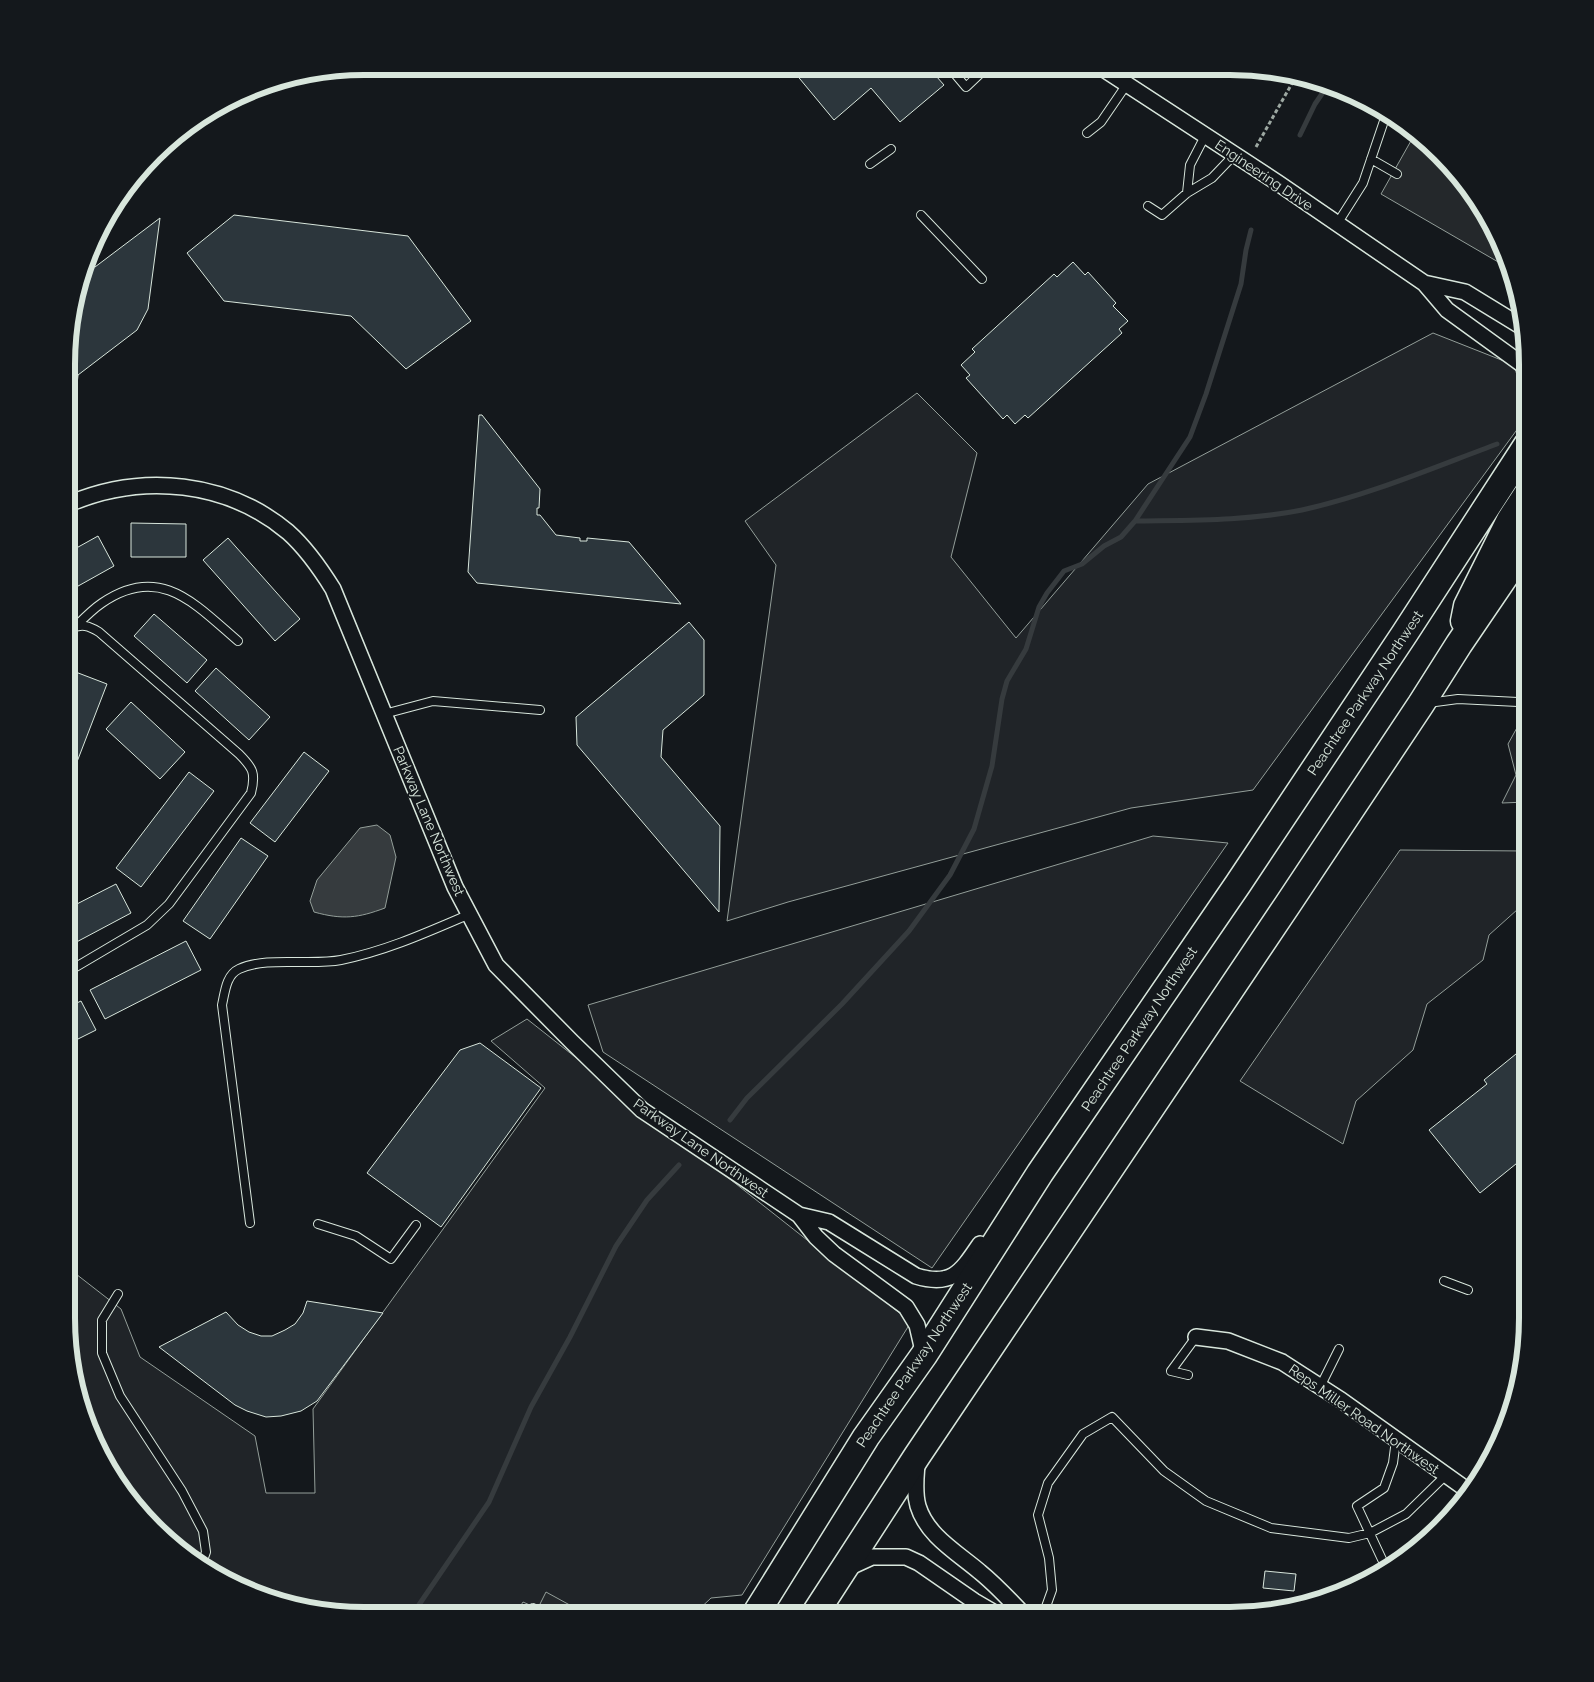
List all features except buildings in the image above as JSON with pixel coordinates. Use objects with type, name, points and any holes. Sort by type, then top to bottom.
[{"type":"highway","name":"Peachtree Parkway Northwest","points":[[760,1607],[866,1437],[924,1355],[1040,1173],[1238,884],[1519,457]]},
{"type":"highway","points":[[1459,644],[1467,606],[1510,520],[1519,506]]},
{"type":"highway","points":[[819,1607],[917,1456],[1519,556]]},
{"type":"street","name":"Engineering Drive","points":[[1113,75],[1424,283],[1447,310],[1519,362]]},
{"type":"street","name":"Engineering Drive","points":[[1424,283],[1465,292],[1516,323]]},
{"type":"street","name":"Parkway Lane Northwest","points":[[75,502],[108,490],[132,486],[180,486],[203,490],[248,506],[269,518],[305,550],[333,589],[456,887],[496,965],[642,1110],[800,1215],[829,1222],[916,1276],[926,1279],[951,1277],[962,1270],[1000,1214],[1018,1193],[1040,1173]]},
{"type":"street","name":"Parkway Lane Northwest","points":[[800,1215],[816,1237],[834,1254],[906,1307],[917,1325],[924,1355]]},
{"type":"street","name":"Reps Miller Road Northwest","points":[[1196,1337],[1228,1341],[1282,1362],[1320,1386],[1464,1488]]},
{"type":"street","points":[[917,1456],[915,1485],[918,1506],[931,1530],[980,1572],[1016,1607]]},
{"type":"street","points":[[841,1573],[872,1557],[906,1558],[919,1563],[984,1607]]},
{"type":"lane","points":[[956,75],[966,87],[979,75]]},
{"type":"lane","points":[[1087,133],[1101,122],[1127,84]]},
{"type":"lane","points":[[1337,224],[1364,183],[1384,120]]},
{"type":"lane","points":[[1187,193],[1190,166],[1205,136]]},
{"type":"lane","points":[[870,164],[891,149]]},
{"type":"lane","points":[[1148,206],[1162,215],[1187,193],[1212,178],[1234,155]]},
{"type":"lane","points":[[1371,159],[1397,174]]},
{"type":"lane","points":[[921,215],[982,279]]},
{"type":"lane","points":[[75,625],[102,603],[137,586],[148,585],[186,597],[238,641]]},
{"type":"lane","points":[[75,627],[87,625],[99,632],[239,754],[250,766],[254,778],[251,793],[159,916],[75,967]]},
{"type":"lane","points":[[1421,704],[1458,699],[1519,702]]},
{"type":"lane","points":[[384,714],[433,701],[540,710]]},
{"type":"lane","points":[[250,1223],[222,1005],[228,980],[236,969],[249,965],[276,962],[321,963],[378,951],[470,914]]},
{"type":"lane","points":[[318,1224],[356,1236],[391,1259],[416,1225]]},
{"type":"lane","points":[[1444,1281],[1468,1290]]},
{"type":"lane","points":[[118,1294],[102,1320],[102,1352],[120,1396],[182,1490],[203,1531],[206,1552],[204,1558]]},
{"type":"lane","points":[[1188,1375],[1171,1371],[1196,1337]]},
{"type":"lane","points":[[1320,1386],[1339,1349]]},
{"type":"lane","points":[[1046,1607],[1052,1590],[1049,1558],[1038,1515],[1048,1483],[1084,1434],[1112,1417],[1164,1470],[1206,1502],[1271,1528],[1349,1538],[1370,1533],[1406,1514],[1446,1475]]},
{"type":"lane","points":[[1384,1563],[1357,1506],[1384,1488],[1393,1463],[1396,1440]]},
{"type":"path","points":[[1256,147],[1293,82]]},
{"type":"shaded area","points":[[1412,140],[1447,173],[1470,203],[1489,236],[1501,264],[1381,194]]},
{"type":"shaded area","points":[[1433,333],[1514,365],[1519,382],[1519,427],[1253,790],[1131,808],[788,902],[727,921],[776,565],[745,521],[917,393],[977,453],[951,557],[1016,638],[1148,484]]},
{"type":"shaded area","points":[[1519,724],[1519,802],[1502,803],[1516,775],[1508,744]]},
{"type":"shaded area","points":[[377,825],[390,835],[396,857],[385,908],[350,917],[314,912],[310,901],[317,880],[360,828]]},
{"type":"shaded area","points":[[1153,836],[1228,843],[932,1268],[603,1052],[588,1005]]},
{"type":"shaded area","points":[[1400,850],[1519,851],[1519,909],[1489,935],[1483,960],[1427,1004],[1413,1050],[1356,1101],[1343,1144],[1240,1081]]},
{"type":"shaded area","points":[[527,1019],[911,1322],[742,1595],[711,1598],[701,1607],[534,1607],[523,1602],[520,1607],[364,1607],[326,1605],[289,1597],[253,1585],[219,1568],[173,1535],[147,1509],[124,1479],[97,1429],[85,1393],[77,1356],[75,1273],[121,1309],[140,1357],[255,1436],[266,1493],[315,1493],[313,1409],[545,1088],[491,1041]]},
{"type":"shaded area","points":[[546,1592],[573,1607],[545,1607],[540,1604]]},
{"type":"waterway","points":[[1300,135],[1315,104],[1324,90]]},
{"type":"waterway","points":[[730,1120],[747,1098],[842,1004],[909,931],[950,875],[974,829],[992,766],[1002,699],[1007,681],[1026,649],[1039,607],[1064,571],[1082,564],[1104,546],[1121,537],[1135,521],[1190,437],[1206,394],[1241,284],[1251,230]]},
{"type":"waterway","points":[[1135,521],[1240,518],[1302,510],[1376,489],[1497,444]]},
{"type":"waterway","points":[[417,1607],[489,1502],[531,1407],[570,1337],[616,1246],[647,1200],[679,1165]]}]
